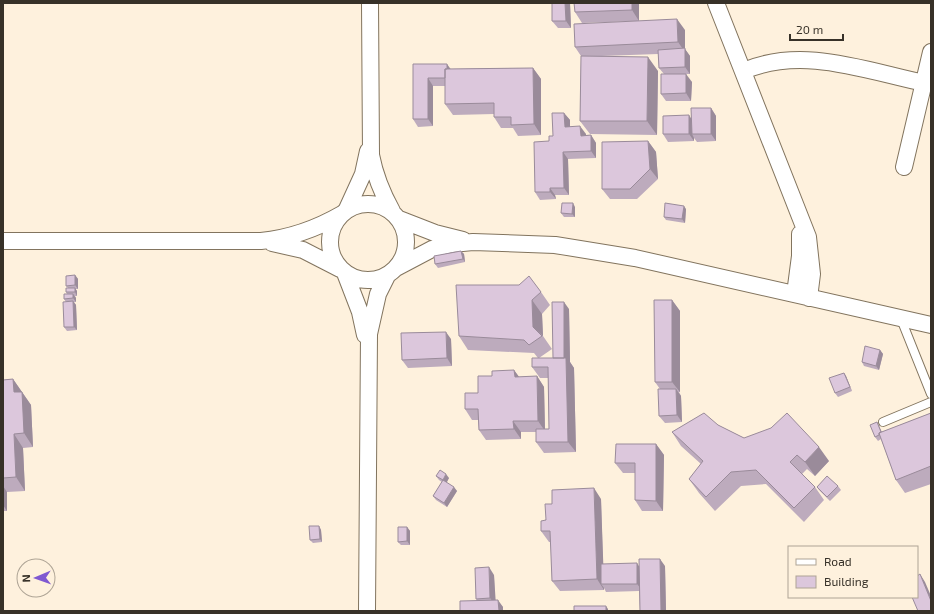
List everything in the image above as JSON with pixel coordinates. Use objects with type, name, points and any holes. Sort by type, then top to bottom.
[{"type":"street","points":[[368,354],[360,312],[343,271],[334,259],[330,247],[330,235],[334,223],[345,211],[356,192],[368,155],[370,135],[370,3]]},
{"type":"street","points":[[716,3],[808,237],[812,274],[802,296]]},
{"type":"street","points":[[904,168],[931,52]]},
{"type":"street","points":[[742,72],[770,62],[802,59],[835,63],[924,83]]},
{"type":"street","points":[[368,611],[368,354],[372,314],[392,272],[403,257],[406,244],[405,231],[382,194],[375,175],[370,135]]},
{"type":"street","points":[[3,240],[261,241],[283,239],[324,225],[345,211],[358,205],[370,203],[381,206],[395,215],[435,233],[473,242]]},
{"type":"street","points":[[261,241],[303,250],[358,279],[373,280],[392,272],[432,249],[452,244],[473,242],[554,245],[595,250],[931,325]]},
{"type":"lane","points":[[901,319],[931,394]]},
{"type":"lane","points":[[884,422],[931,402]]},
{"type":"building","points":[[552,3],[565,3],[566,21],[552,21]]},
{"type":"building","points":[[574,3],[632,3],[632,10],[575,12]]},
{"type":"building","points":[[677,19],[678,42],[575,47],[574,24]]},
{"type":"building","points":[[685,48],[685,67],[659,68],[658,50]]},
{"type":"building","points":[[581,56],[648,57],[647,121],[580,121]]},
{"type":"building","points":[[413,64],[447,64],[447,69],[445,69],[445,78],[428,78],[428,119],[413,119]]},
{"type":"building","points":[[533,68],[534,124],[511,125],[511,117],[494,117],[494,103],[445,104],[445,69]]},
{"type":"building","points":[[661,74],[686,74],[686,93],[661,94]]},
{"type":"building","points":[[691,108],[711,108],[711,134],[692,134]]},
{"type":"building","points":[[552,113],[564,113],[565,127],[580,126],[581,136],[591,135],[591,151],[563,152],[564,188],[550,188],[550,192],[535,192],[534,142],[549,141],[549,136],[553,136]]},
{"type":"building","points":[[689,115],[689,134],[663,134],[663,116]]},
{"type":"building","points":[[648,141],[650,169],[630,189],[602,189],[602,142]]},
{"type":"building","points":[[562,203],[573,203],[572,214],[561,213]]},
{"type":"building","points":[[665,203],[684,206],[682,219],[664,217]]},
{"type":"building","points":[[461,251],[463,259],[435,264],[434,256]]},
{"type":"building","points":[[75,275],[75,285],[66,286],[66,276]]},
{"type":"building","points":[[529,276],[541,292],[532,300],[533,327],[542,336],[529,345],[524,340],[459,336],[456,285],[519,285]]},
{"type":"building","points":[[66,288],[75,288],[75,292],[66,292]]},
{"type":"building","points":[[64,294],[73,294],[73,298],[64,299]]},
{"type":"building","points":[[654,300],[672,300],[672,382],[655,382]]},
{"type":"building","points":[[73,301],[74,327],[64,327],[63,302]]},
{"type":"building","points":[[552,302],[564,302],[564,358],[553,358]]},
{"type":"building","points":[[446,332],[447,358],[402,360],[401,333]]},
{"type":"building","points":[[865,346],[880,350],[876,366],[862,362]]},
{"type":"building","points":[[532,358],[566,358],[568,442],[536,442],[536,429],[549,429],[548,367],[532,367]]},
{"type":"building","points":[[514,370],[515,377],[537,376],[538,421],[513,421],[514,429],[479,430],[478,409],[465,409],[465,393],[478,393],[478,376],[492,376],[492,371]]},
{"type":"building","points":[[844,373],[850,387],[835,393],[829,378]]},
{"type":"building","points":[[13,379],[14,392],[22,392],[24,433],[14,434],[16,477],[3,478],[3,380]]},
{"type":"building","points":[[658,389],[676,389],[677,415],[659,416]]},
{"type":"building","points":[[704,413],[718,425],[744,438],[771,428],[787,413],[819,447],[805,462],[797,455],[790,462],[815,487],[794,508],[756,470],[731,472],[706,497],[689,479],[703,461],[672,432]]},
{"type":"building","points":[[931,413],[931,466],[896,480],[879,433]]},
{"type":"building","points":[[877,422],[881,432],[875,437],[870,425]]},
{"type":"building","points":[[616,444],[656,444],[656,501],[635,500],[635,463],[615,463]]},
{"type":"building","points":[[440,470],[446,474],[443,480],[436,476]]},
{"type":"building","points":[[827,476],[838,486],[827,497],[817,487]]},
{"type":"building","points":[[443,480],[454,487],[444,503],[433,496]]},
{"type":"building","points":[[594,488],[597,579],[552,581],[550,531],[541,531],[541,521],[546,520],[545,504],[552,504],[552,490]]},
{"type":"building","points":[[309,526],[319,526],[320,539],[310,540]]},
{"type":"building","points":[[398,527],[407,527],[407,541],[398,542]]},
{"type":"building","points":[[639,559],[660,559],[661,611],[640,611]]},
{"type":"building","points":[[637,563],[637,584],[601,584],[601,564]]},
{"type":"building","points":[[489,567],[490,598],[476,599],[475,568]]},
{"type":"building","points":[[920,574],[931,601],[931,611],[918,611],[912,598],[918,598],[918,575]]},
{"type":"building","points":[[498,600],[499,611],[460,611],[460,601]]},
{"type":"building","points":[[574,606],[606,606],[606,611],[574,611]]}]
